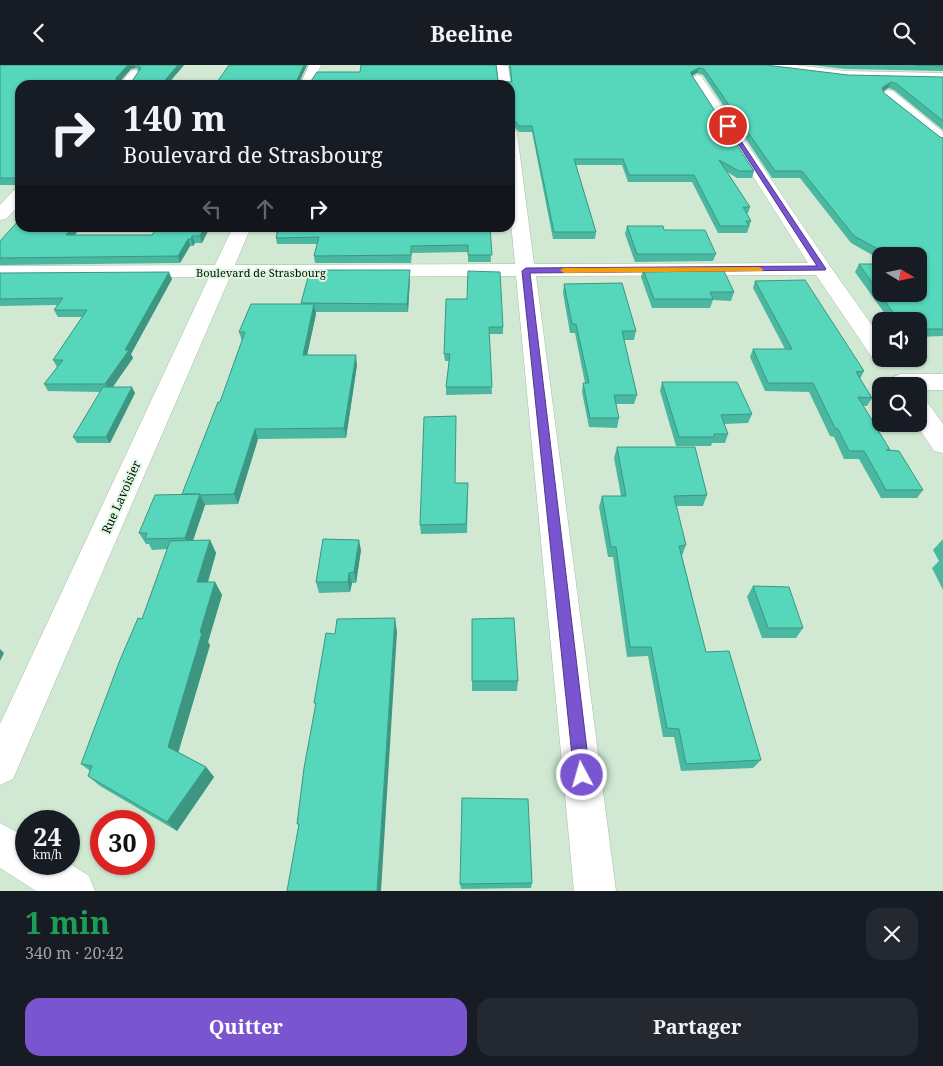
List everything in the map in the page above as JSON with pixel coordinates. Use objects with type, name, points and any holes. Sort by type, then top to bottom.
[{"type":"street","points":[[308,80],[315,65]]},
{"type":"street","points":[[765,65],[846,75],[943,77]]},
{"type":"street","points":[[502,66],[503,80]]},
{"type":"street","points":[[130,80],[135,74]]},
{"type":"street","points":[[697,79],[822,269],[872,341]]},
{"type":"street","points":[[888,94],[943,139]]},
{"type":"street","points":[[515,176],[595,891]]},
{"type":"street","points":[[0,215],[15,199]]},
{"type":"street","name":"Rue Lavoisier","points":[[0,766],[240,232]]},
{"type":"street","name":"Boulevard de Strasbourg","points":[[0,272],[822,269]]},
{"type":"street","points":[[927,383],[943,382]]},
{"type":"street","points":[[927,421],[943,444]]},
{"type":"street","points":[[0,844],[15,853]]},
{"type":"street","points":[[49,875],[74,891]]},
{"type":"building","points":[[0,65],[128,65],[116,80],[15,80],[15,178],[0,178]]},
{"type":"building","points":[[137,65],[178,65],[165,80],[133,80],[141,68]]},
{"type":"building","points":[[229,65],[304,65],[297,80],[218,80]]},
{"type":"building","points":[[361,65],[496,65],[498,80],[312,80],[317,72],[360,72]]},
{"type":"building","points":[[510,65],[766,65],[848,75],[943,77],[943,121],[897,84],[891,82],[882,88],[884,93],[943,138],[943,329],[927,329],[927,312],[893,312],[886,303],[928,303],[928,247],[874,247],[854,236],[802,171],[775,171],[704,69],[699,68],[691,72],[691,74],[754,171],[739,171],[719,160],[750,207],[743,207],[751,221],[746,221],[749,226],[720,226],[694,175],[629,175],[623,159],[574,159],[596,232],[554,232],[532,126],[519,126],[515,122],[515,80],[512,80]]},
{"type":"building","points":[[15,224],[15,232],[68,232],[66,235],[152,235],[154,232],[202,232],[200,236],[192,236],[191,239],[188,239],[178,256],[0,258],[0,241]]},
{"type":"building","points":[[627,226],[663,226],[664,230],[705,230],[716,254],[637,254]]},
{"type":"building","points":[[278,232],[490,232],[492,255],[468,255],[468,245],[411,246],[411,255],[314,256],[319,237],[276,238]]},
{"type":"building","points":[[859,264],[872,264],[872,283]]},
{"type":"building","points":[[643,269],[723,269],[734,292],[710,292],[713,299],[654,299]]},
{"type":"building","points":[[310,270],[410,270],[407,304],[301,303]]},
{"type":"building","points":[[468,271],[500,272],[503,327],[489,327],[492,387],[446,387],[450,354],[444,354],[446,299],[467,299]]},
{"type":"building","points":[[169,272],[125,350],[129,350],[105,384],[44,384],[63,360],[53,360],[87,310],[54,310],[63,298],[0,299],[0,273]]},
{"type":"building","points":[[805,280],[864,371],[856,372],[872,398],[858,397],[872,420],[872,432],[879,432],[890,450],[886,450],[899,451],[923,490],[886,490],[864,451],[849,451],[838,429],[835,428],[813,383],[768,383],[753,349],[792,349],[755,281]]},
{"type":"building","points":[[622,283],[636,331],[622,331],[637,395],[614,395],[619,418],[590,418],[583,383],[589,383],[576,324],[572,324],[564,284]]},
{"type":"building","points":[[251,304],[314,304],[303,355],[356,355],[344,428],[255,429],[234,494],[182,494],[218,402],[220,402],[245,332],[239,332]]},
{"type":"building","points":[[662,382],[737,382],[752,414],[721,415],[728,434],[714,434],[714,437],[679,437]]},
{"type":"building","points":[[103,387],[132,387],[106,437],[73,437]]},
{"type":"building","points":[[456,416],[455,483],[468,483],[466,524],[420,525],[424,417]]},
{"type":"building","points":[[617,447],[695,447],[707,495],[674,496],[686,545],[679,546],[706,652],[729,651],[761,760],[686,764],[679,729],[667,728],[651,647],[630,647],[616,547],[611,547],[602,496],[626,496]]},
{"type":"building","points":[[200,494],[185,538],[145,539],[147,533],[139,533],[155,495]]},
{"type":"building","points":[[323,539],[359,540],[354,572],[349,573],[348,582],[316,582]]},
{"type":"building","points":[[210,540],[197,582],[215,582],[168,747],[206,767],[167,822],[155,815],[155,810],[146,810],[88,776],[92,766],[81,764],[120,660],[138,618],[142,619],[170,541]]},
{"type":"building","points":[[753,586],[789,587],[803,628],[768,628]]},
{"type":"building","points":[[395,618],[377,891],[287,891],[299,824],[297,824],[304,768],[326,633],[335,634],[337,619]]},
{"type":"building","points":[[514,618],[518,681],[472,681],[472,619]]},
{"type":"building","points":[[462,798],[528,799],[532,883],[460,884]]},
{"type":"slow traffic","points":[[564,270],[759,269]]},
{"type":"route","points":[[582,775],[526,271],[822,269],[728,126]]}]
